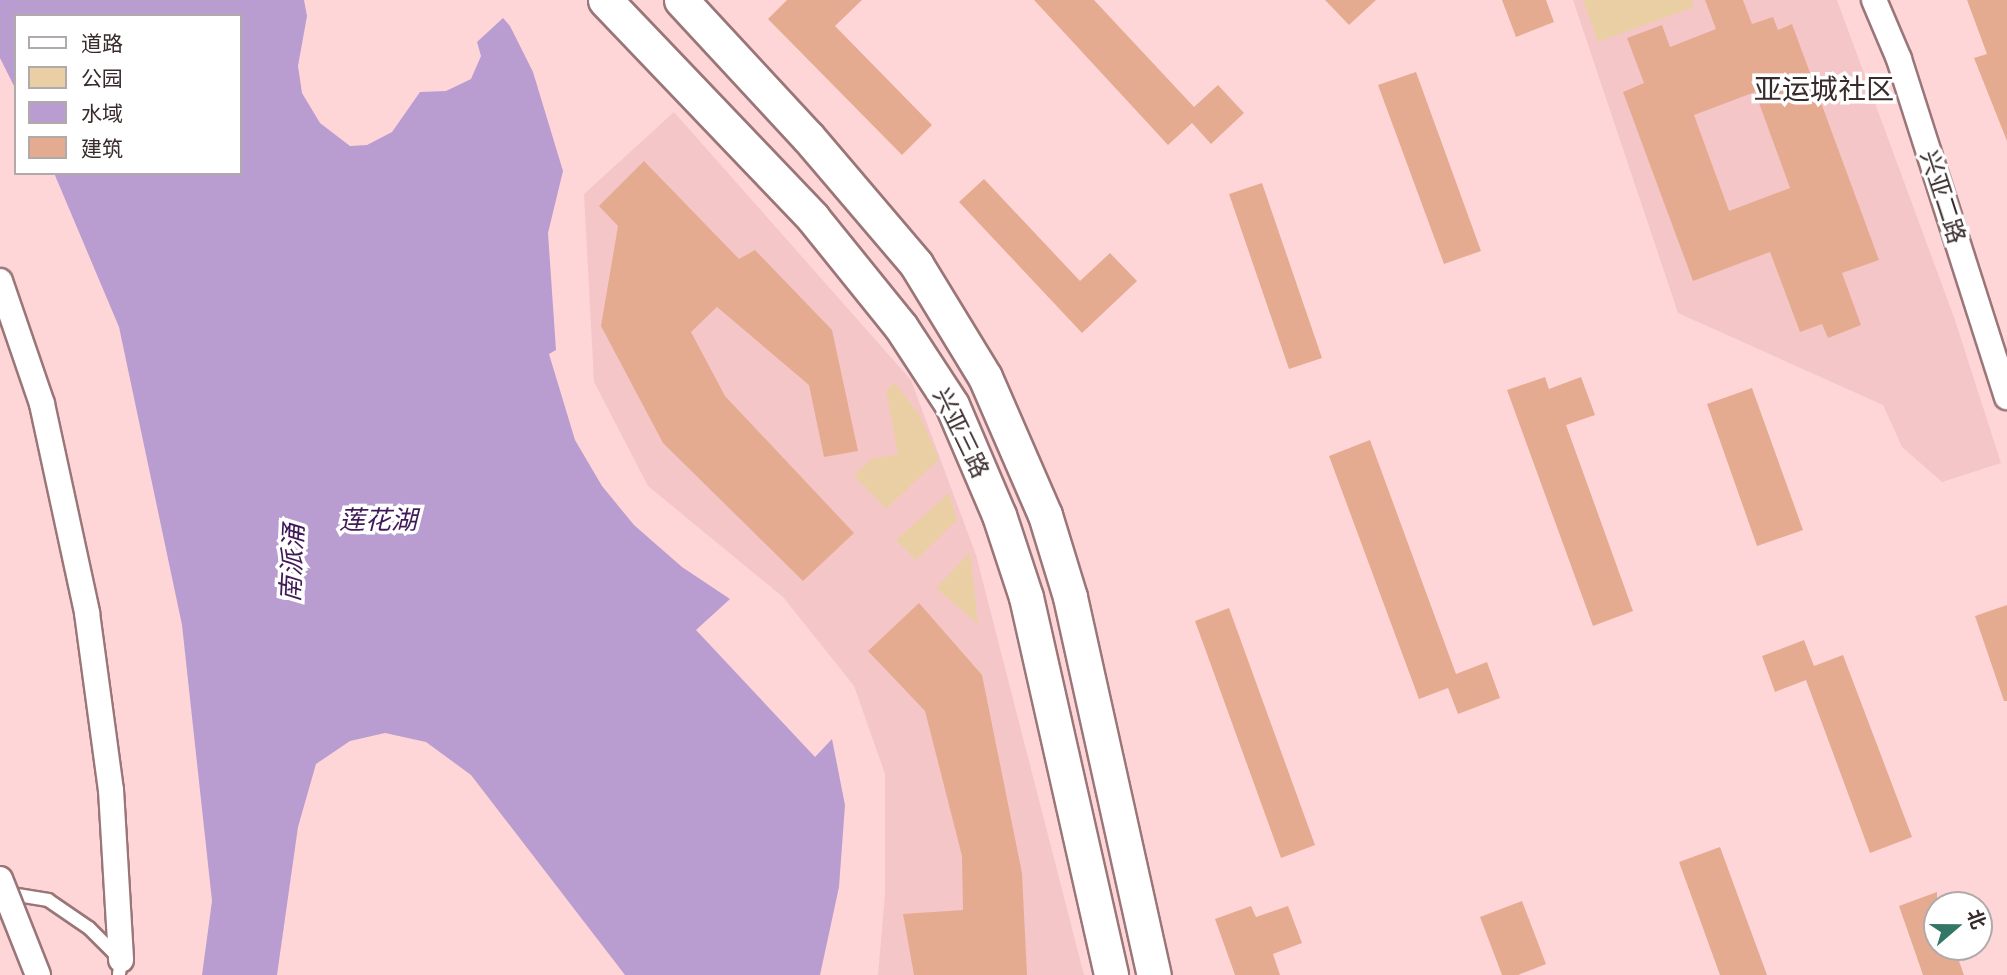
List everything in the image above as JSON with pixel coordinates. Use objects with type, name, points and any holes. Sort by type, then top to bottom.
[{"type":"street","name":"兴亚三路","points":[[605,0],[813,218],[901,327],[952,405],[999,515],[1026,597],[1111,975]]},
{"type":"street","name":"兴亚三路","points":[[681,0],[808,137],[916,264],[985,376],[1045,514],[1070,597],[1154,975]]},
{"type":"street","name":"兴亚二路","points":[[1874,0],[1899,60],[2007,397]]},
{"type":"street","points":[[0,281],[42,404],[87,613],[111,790],[120,967]]},
{"type":"street","points":[[0,879],[38,975]]},
{"type":"lane","points":[[0,892],[59,906],[89,928],[120,967]]},
{"type":"shaded area","points":[[1573,0],[1837,0],[1955,320],[2001,463],[1942,482],[1902,447],[1883,405],[1678,313]]},
{"type":"shaded area","points":[[674,112],[911,380],[976,555],[1084,975],[878,975],[885,893],[885,774],[854,686],[783,597],[648,486],[594,382],[584,194]]},
{"type":"green space","points":[[1583,0],[1692,0],[1694,7],[1598,42]]},
{"type":"green space","points":[[895,383],[920,416],[939,459],[886,509],[854,475],[873,458],[898,455],[886,390]]},
{"type":"green space","points":[[949,493],[957,520],[916,560],[896,540]]},
{"type":"green space","points":[[970,552],[978,624],[936,588]]},
{"type":"water","name":"莲花湖","points":[[0,0],[304,0],[307,16],[298,66],[302,93],[320,123],[350,146],[367,145],[392,132],[420,92],[446,91],[471,79],[481,56],[477,42],[503,18],[510,26],[533,72],[563,171],[548,233],[556,350],[549,354],[575,440],[602,486],[634,525],[682,567],[730,599],[696,630],[815,757],[832,739],[845,805],[839,887],[820,975],[625,975],[471,775],[426,742],[385,733],[350,741],[316,764],[298,827],[277,975],[202,975],[212,901],[182,625],[119,327],[55,175],[242,175],[242,14],[14,14],[14,86],[0,58]]},
{"type":"building","points":[[787,0],[862,0],[835,26],[932,125],[902,155],[768,19]]},
{"type":"building","points":[[1034,0],[1094,0],[1194,107],[1218,85],[1244,113],[1211,144],[1192,123],[1168,145]]},
{"type":"building","points":[[1325,0],[1376,0],[1349,25]]},
{"type":"building","points":[[1502,0],[1546,0],[1554,22],[1516,37]]},
{"type":"building","points":[[1705,0],[1743,0],[1752,24],[1773,17],[1778,30],[1792,24],[1879,260],[1842,273],[1861,325],[1828,338],[1822,324],[1800,332],[1770,252],[1693,281],[1623,92],[1644,83],[1627,38],[1662,25],[1670,47],[1716,29]],"holes":[[[1755,92],[1790,188],[1729,211],[1694,115]]]},
{"type":"building","points":[[1967,0],[2007,0],[2007,141],[1974,58],[1987,54]]},
{"type":"building","points":[[1416,72],[1481,251],[1444,264],[1378,85]]},
{"type":"building","points":[[644,161],[739,259],[755,250],[832,330],[858,451],[824,457],[809,385],[717,307],[691,332],[725,396],[854,533],[803,581],[663,443],[601,326],[618,226],[599,206]]},
{"type":"building","points":[[984,179],[1080,281],[1110,253],[1137,281],[1082,333],[959,202]]},
{"type":"building","points":[[1262,183],[1322,358],[1289,369],[1229,194]]},
{"type":"building","points":[[1545,377],[1549,389],[1581,377],[1595,415],[1566,425],[1633,611],[1593,626],[1507,390]]},
{"type":"building","points":[[1752,388],[1803,530],[1757,546],[1707,404]]},
{"type":"building","points":[[1370,440],[1456,674],[1487,662],[1500,698],[1458,714],[1448,688],[1419,699],[1329,456]]},
{"type":"building","points":[[919,603],[982,675],[1022,873],[1027,975],[914,975],[903,914],[963,910],[962,856],[925,711],[868,651]]},
{"type":"building","points":[[2007,605],[2007,701],[2004,701],[1975,616]]},
{"type":"building","points":[[1229,608],[1315,845],[1281,858],[1195,621]]},
{"type":"building","points":[[1804,640],[1814,666],[1843,655],[1912,837],[1870,853],[1806,680],[1775,692],[1762,656]]},
{"type":"building","points":[[1720,847],[1767,975],[1720,975],[1679,862]]},
{"type":"building","points":[[1923,897],[1923,961],[1959,961],[1964,975],[1923,975],[1899,906]]},
{"type":"building","points":[[1522,901],[1546,964],[1518,975],[1502,975],[1480,917]]},
{"type":"building","points":[[1251,906],[1256,917],[1288,906],[1302,943],[1273,954],[1280,975],[1235,975],[1215,919]]},
{"type":"district","name":"亚运城社区","points":[[1824,90]]},
{"type":"water label","name":"南派涌","points":[[293,563]]}]
